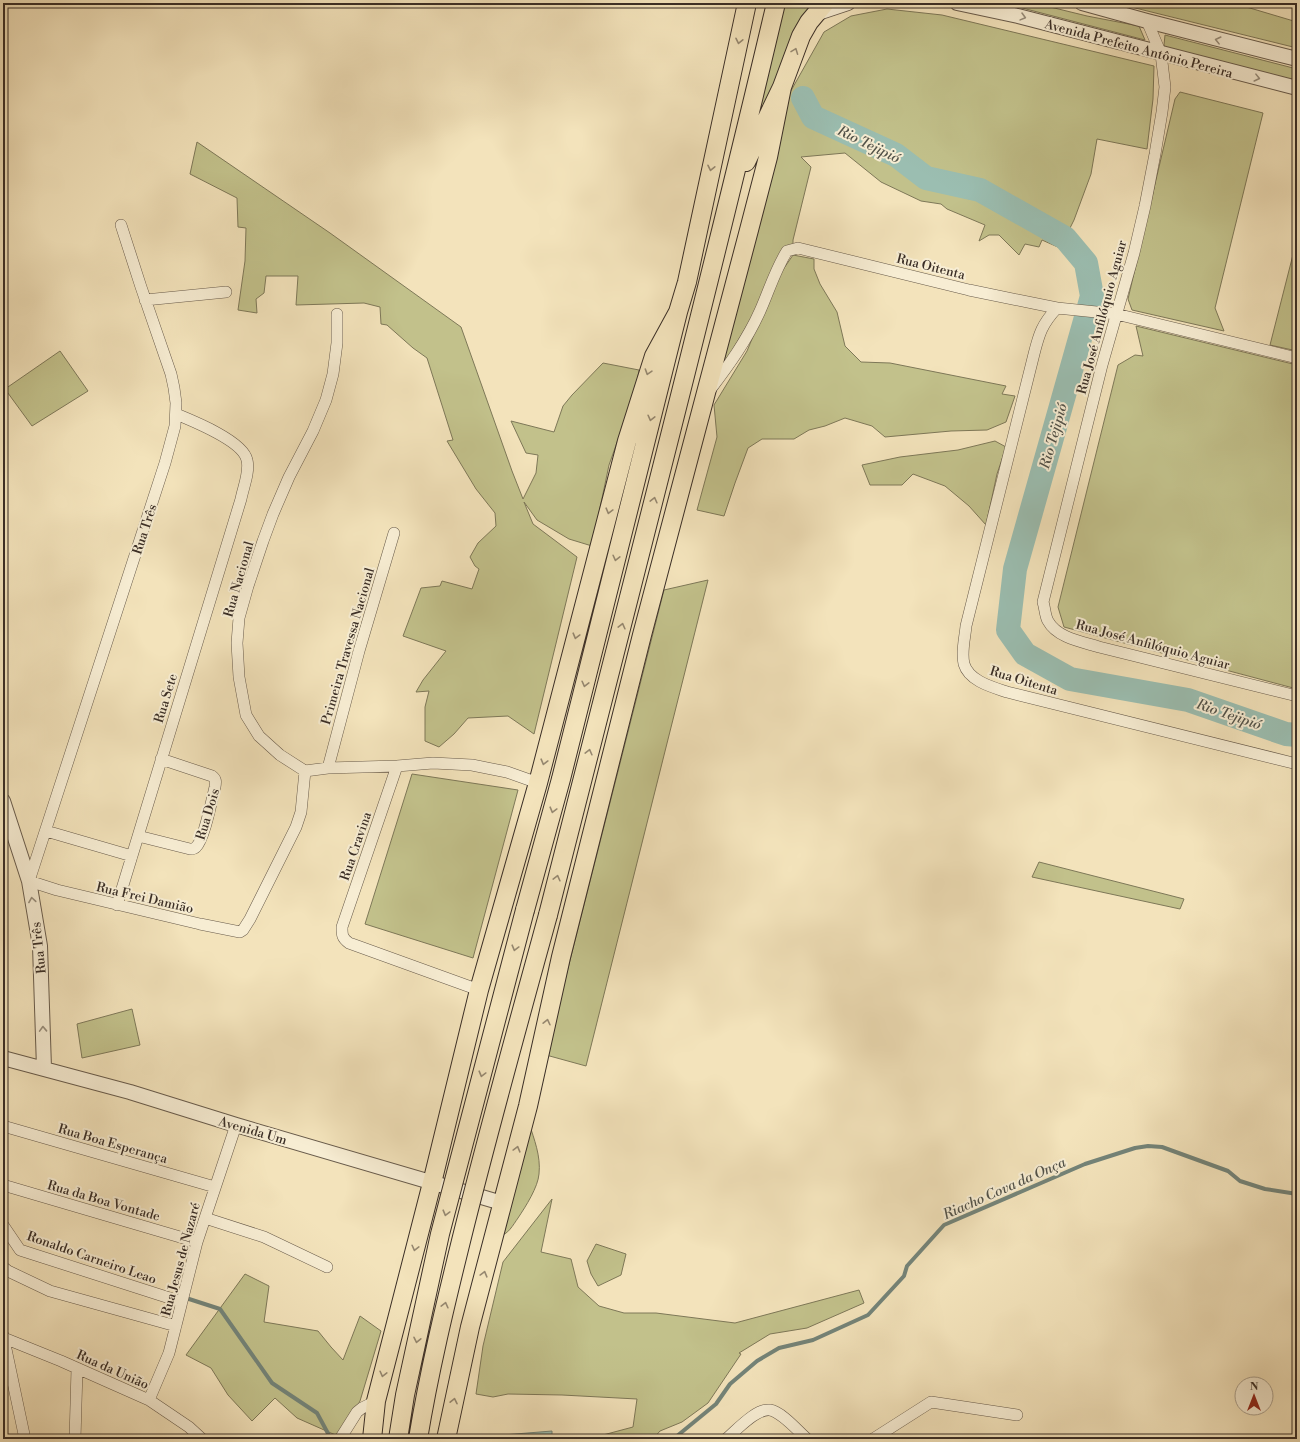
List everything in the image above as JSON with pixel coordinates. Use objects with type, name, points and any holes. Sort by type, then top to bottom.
[{"type":"highway","points":[[398,1439],[405,1395],[440,1234],[561,779],[678,312],[687,282],[747,3]]},
{"type":"highway","points":[[418,1439],[425,1396],[443,1314],[477,1176],[548,915],[731,194],[776,3]]},
{"type":"highway","points":[[731,194],[782,87],[801,36],[821,8]]},
{"type":"highway","points":[[446,1439],[470,1327],[528,1106],[561,957],[636,658],[766,164],[782,87]]},
{"type":"highway","points":[[372,1439],[376,1401],[432,1183],[479,990],[538,782],[634,419],[654,356],[678,312]]},
{"type":"street","points":[[821,8],[848,3]]},
{"type":"street","name":"Avenida Prefeito Antônio Pereira","points":[[958,3],[1018,16],[1297,88]]},
{"type":"street","points":[[1082,3],[1297,59]]},
{"type":"street","name":"Rua José Anfilóquio Aguiar","points":[[1147,21],[1161,54],[1165,88],[1146,206],[1102,365],[1043,602],[1048,621],[1057,632],[1072,638],[1099,647],[1297,696]]},
{"type":"street","name":"Rua Três","points":[[44,1068],[40,946],[29,881],[165,463],[175,426],[176,414],[174,388],[171,374],[121,225]]},
{"type":"street","name":"Rua Oitenta","points":[[705,396],[737,354],[760,311],[781,260],[787,251],[798,248],[969,290],[1057,308],[1116,314],[1297,358]]},
{"type":"street","points":[[145,300],[226,292]]},
{"type":"street","name":"Rua Oitenta","points":[[1057,308],[1047,318],[1040,332],[966,626],[964,664],[972,676],[986,685],[1007,692],[1297,764]]},
{"type":"street","name":"Rua Nacional","points":[[305,771],[280,755],[259,736],[246,715],[239,677],[237,643],[239,618],[263,541],[289,477],[313,431],[326,400],[333,374],[337,343],[337,314]]},
{"type":"street","name":"Rua Sete","points":[[116,905],[241,499],[247,472],[247,460],[243,451],[226,438],[204,426],[176,414]]},
{"type":"street","name":"Primeira Travessa Nacional","points":[[328,768],[359,651],[394,533]]},
{"type":"street","name":"Rua Dois","points":[[138,836],[194,849],[199,843],[203,831],[215,787],[215,778],[161,759]]},
{"type":"street","points":[[305,771],[328,768],[397,766],[433,762],[472,765],[507,772],[538,782]]},
{"type":"street","name":"Rua Cravina","points":[[397,766],[342,927],[343,939],[349,943],[479,990]]},
{"type":"street","name":"Rua Frei Damião","points":[[29,881],[57,890],[116,905],[240,932],[250,919],[296,827],[301,812],[305,771]]},
{"type":"street","points":[[3,801],[29,881]]},
{"type":"street","points":[[46,831],[132,856]]},
{"type":"street","name":"Avenida Um","points":[[3,1058],[130,1092],[236,1125],[502,1203]]},
{"type":"street","name":"Rua Jesus de Nazaré","points":[[150,1400],[168,1353],[197,1242],[236,1125]]},
{"type":"street","name":"Rua Boa Esperança","points":[[3,1126],[215,1187]]},
{"type":"street","name":"Rua da Boa Vontade","points":[[3,1185],[197,1242]]},
{"type":"street","points":[[205,1218],[229,1227],[264,1237],[327,1267]]},
{"type":"street","name":"Ronaldo Carneiro Leao","points":[[3,1225],[20,1250],[182,1302]]},
{"type":"street","points":[[3,1267],[50,1291],[176,1326]]},
{"type":"street","points":[[3,1337],[25,1439]]},
{"type":"street","name":"Rua da União","points":[[3,1337],[150,1400],[189,1426],[202,1439]]},
{"type":"street","points":[[76,1439],[77,1369]]},
{"type":"street","points":[[340,1439],[357,1412],[376,1401]]},
{"type":"street","points":[[873,1439],[931,1402],[1017,1415]]},
{"type":"street","points":[[726,1439],[752,1417],[761,1411],[769,1410],[778,1413],[807,1439]]},
{"type":"shaded area","points":[[784,3],[812,3],[807,11],[764,108],[758,106]]},
{"type":"shaded area","points":[[1003,3],[1034,3],[1087,16],[1139,26],[1145,40]]},
{"type":"shaded area","points":[[1115,3],[1233,3],[1297,22],[1297,48]]},
{"type":"shaded area","points":[[887,9],[942,15],[1154,66],[1153,99],[1147,149],[1097,139],[1091,174],[1074,220],[1060,248],[1042,240],[1039,247],[1025,244],[1019,255],[999,235],[989,235],[979,241],[985,225],[947,209],[941,204],[921,201],[881,182],[845,153],[801,157],[811,167],[793,240],[793,247],[719,373],[788,96],[824,32],[851,16]]},
{"type":"shaded area","points":[[1165,35],[1297,69],[1297,83],[1166,49],[1164,45]]},
{"type":"shaded area","points":[[1180,92],[1263,113],[1215,308],[1224,331],[1132,310],[1128,299],[1175,99]]},
{"type":"shaded area","points":[[197,142],[330,233],[461,327],[523,499],[536,473],[538,455],[526,453],[511,421],[554,432],[563,406],[603,363],[639,370],[636,389],[609,465],[592,546],[569,539],[537,520],[524,502],[533,524],[577,557],[534,734],[508,716],[468,718],[454,734],[439,747],[425,741],[425,707],[429,691],[416,692],[423,680],[446,651],[403,636],[421,588],[440,586],[442,581],[472,589],[479,569],[475,566],[470,557],[478,543],[496,526],[495,513],[476,489],[447,441],[453,440],[427,358],[387,325],[381,324],[380,307],[364,303],[296,305],[298,276],[266,276],[264,293],[256,299],[257,313],[238,310],[245,261],[246,228],[238,227],[237,198],[190,174]]},
{"type":"shaded area","points":[[1297,239],[1297,351],[1270,345]]},
{"type":"shaded area","points":[[793,255],[814,259],[814,269],[820,284],[837,312],[845,346],[861,362],[890,363],[1006,386],[1002,394],[1015,396],[1006,422],[987,430],[951,431],[885,437],[872,426],[845,418],[825,426],[809,430],[794,439],[762,439],[748,448],[724,516],[697,510],[717,437],[714,405],[747,351],[778,277]]},
{"type":"shaded area","points":[[1136,326],[1297,365],[1297,689],[1064,627],[1058,607],[1118,365],[1135,355],[1143,356]]},
{"type":"shaded area","points":[[60,351],[88,391],[32,426],[5,389]]},
{"type":"shaded area","points":[[995,441],[1006,447],[997,474],[986,525],[969,506],[945,486],[913,474],[902,485],[870,485],[862,465],[900,457],[958,450]]},
{"type":"shaded area","points":[[708,580],[586,1066],[546,1055],[664,590]]},
{"type":"shaded area","points":[[412,774],[518,790],[473,958],[365,924]]},
{"type":"shaded area","points":[[1039,862],[1184,899],[1180,909],[1032,877]]},
{"type":"shaded area","points":[[132,1009],[140,1045],[82,1058],[77,1024]]},
{"type":"shaded area","points":[[529,1123],[538,1154],[538,1179],[525,1208],[508,1232],[499,1236]]},
{"type":"shaded area","points":[[552,1199],[541,1252],[571,1259],[578,1287],[599,1306],[624,1313],[656,1313],[735,1323],[859,1290],[864,1303],[807,1328],[770,1334],[739,1353],[741,1354],[708,1403],[682,1422],[660,1431],[653,1439],[588,1439],[633,1427],[637,1399],[508,1394],[493,1397],[476,1394],[483,1346],[503,1262]]},
{"type":"shaded area","points":[[596,1244],[626,1254],[621,1275],[598,1286],[591,1274],[587,1261]]},
{"type":"shaded area","points":[[245,1274],[269,1286],[264,1322],[318,1331],[343,1360],[360,1316],[381,1331],[360,1401],[340,1437],[297,1418],[275,1398],[252,1421],[228,1395],[211,1368],[186,1355]]},
{"type":"water","points":[[552,1431],[552,1439],[503,1439],[503,1435]]},
{"type":"waterway","name":"Rio Tejipió","points":[[803,98],[813,117],[896,155],[926,178],[980,190],[1065,238],[1086,263],[1092,296],[1015,569],[1008,630],[1025,654],[1070,679],[1188,700],[1286,734],[1297,735]]},
{"type":"waterway","name":"Riacho Cova da Onça","points":[[668,1439],[677,1436],[716,1404],[730,1384],[757,1361],[779,1348],[813,1340],[868,1315],[904,1276],[907,1266],[944,1225],[1085,1164],[1135,1148],[1148,1146],[1162,1147],[1228,1171],[1240,1181],[1265,1189],[1297,1194]]},
{"type":"waterway","points":[[186,1298],[220,1309],[272,1383],[317,1413],[331,1439]]}]
